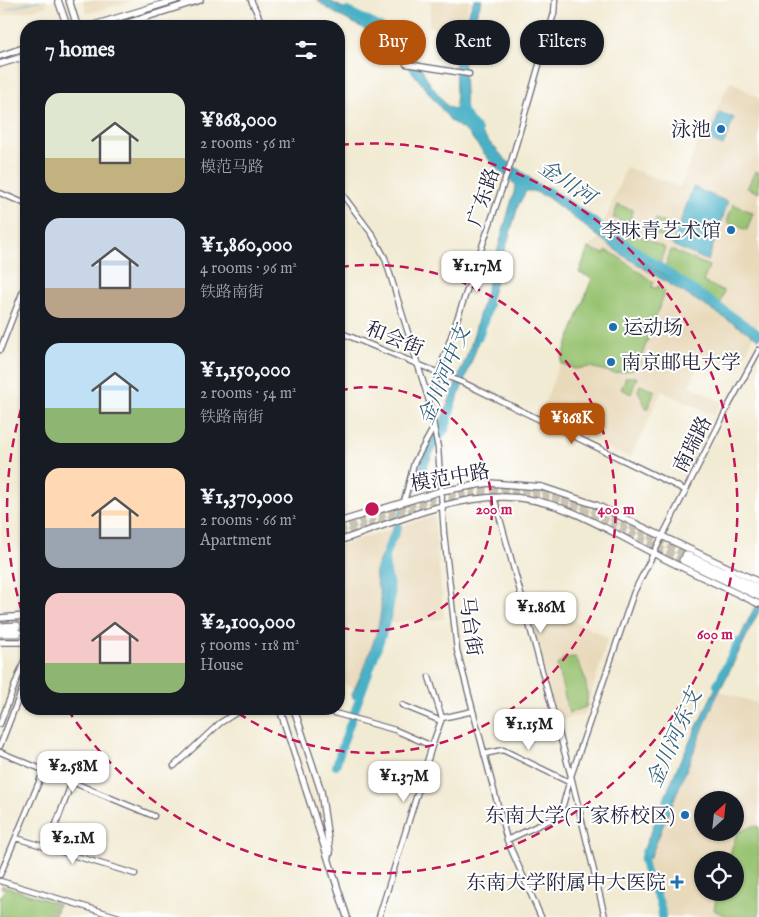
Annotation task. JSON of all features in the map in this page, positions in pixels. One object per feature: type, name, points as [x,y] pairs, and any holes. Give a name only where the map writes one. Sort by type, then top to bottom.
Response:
[{"type":"highway","points":[[684,557],[758,587],[748,594],[684,557]]},
{"type":"highway","points":[[0,626],[17,629],[0,633]]},
{"type":"main road","points":[[58,0],[65,20]]},
{"type":"main road","points":[[69,0],[75,20]]},
{"type":"main road","points":[[111,20],[176,0]]},
{"type":"main road","points":[[137,20],[200,0]]},
{"type":"main road","points":[[0,56],[20,49]]},
{"type":"main road","points":[[0,64],[20,58]]},
{"type":"main road","name":"模范中路","points":[[345,520],[441,491],[490,483],[542,487],[596,505],[707,557],[758,587]]},
{"type":"main road","points":[[345,539],[442,506],[494,498],[541,502],[591,519],[652,553],[748,594],[759,604]]},
{"type":"main road","points":[[0,618],[20,616]]},
{"type":"main road","points":[[0,642],[20,642]]},
{"type":"main road","points":[[282,715],[348,917]]},
{"type":"main road","points":[[296,715],[321,791],[329,851],[348,917]]},
{"type":"street","points":[[251,0],[260,20]]},
{"type":"street","name":"广东路","points":[[429,401],[511,162],[554,13],[555,0]]},
{"type":"street","points":[[424,65],[469,74]]},
{"type":"street","points":[[0,193],[20,201]]},
{"type":"street","name":"马台街","points":[[345,198],[372,234],[385,258],[429,401],[438,448],[442,506],[458,650],[507,840],[541,917]]},
{"type":"street","points":[[0,350],[20,298]]},
{"type":"street","name":"和会街","points":[[345,334],[453,378],[685,490]]},
{"type":"street","name":"南瑞路","points":[[507,840],[552,818],[563,805],[570,779],[634,592],[652,553],[758,351]]},
{"type":"street","points":[[404,502],[414,463],[434,427]]},
{"type":"street","points":[[494,498],[570,779],[605,917]]},
{"type":"street","points":[[0,724],[20,672]]},
{"type":"street","points":[[379,917],[441,720],[429,677]]},
{"type":"street","points":[[0,746],[20,694]]},
{"type":"street","points":[[402,705],[441,720],[473,711]]},
{"type":"street","points":[[174,766],[220,723],[233,715]]},
{"type":"street","points":[[341,715],[396,730],[432,746]]},
{"type":"street","points":[[484,754],[503,750],[570,779]]},
{"type":"street","points":[[0,752],[154,816]]},
{"type":"street","points":[[0,875],[44,770]]},
{"type":"street","points":[[48,848],[72,782]]},
{"type":"street","points":[[16,838],[135,874]]},
{"type":"street","points":[[0,881],[119,917]]},
{"type":"shaded area","points":[[0,0],[45,0],[47,6],[0,17]]},
{"type":"shaded area","points":[[83,0],[135,0],[87,14]]},
{"type":"shaded area","points":[[428,0],[471,0],[462,20],[436,20],[436,29],[429,26],[431,2]]},
{"type":"shaded area","points":[[436,29],[436,61],[431,60]]},
{"type":"shaded area","points":[[730,81],[759,98],[759,325],[738,369],[702,355],[689,385],[721,402],[714,415],[662,391],[630,458],[546,419],[548,415],[541,412],[592,278],[579,273],[588,248],[598,240],[626,167],[680,187],[703,130],[707,130]]},
{"type":"shaded area","points":[[434,516],[444,619],[394,622],[378,629],[355,689],[345,685],[345,543]]},
{"type":"shaded area","points":[[544,606],[608,638],[585,715],[555,721],[528,608]]},
{"type":"shaded area","name":"东南大学(丁家桥校区)","points":[[720,691],[759,704],[759,917],[662,917],[663,906],[643,863],[644,854],[655,828],[663,830],[692,753]]},
{"type":"green space","points":[[755,171],[759,172],[759,193],[747,188]]},
{"type":"green space","points":[[733,204],[753,213],[747,230],[727,222]]},
{"type":"green space","points":[[618,205],[633,210],[629,223],[613,218]]},
{"type":"green space","points":[[656,219],[670,225],[665,238],[652,232]]},
{"type":"green space","points":[[613,223],[665,248],[658,268],[610,232]]},
{"type":"green space","name":"运动场","points":[[588,248],[605,254],[606,251],[614,254],[653,282],[652,288],[657,288],[659,285],[665,292],[637,369],[614,373],[590,367],[575,369],[560,363],[592,278],[579,273]]},
{"type":"green space","points":[[671,250],[709,266],[703,282],[724,291],[720,306],[664,271]]},
{"type":"green space","points":[[626,377],[637,377],[631,394],[621,389]]},
{"type":"green space","points":[[640,385],[655,391],[647,410],[638,390]]},
{"type":"green space","points":[[575,657],[585,681],[587,701],[586,707],[569,713],[557,665],[564,658]]},
{"type":"green space","points":[[753,826],[759,827],[759,916],[727,917],[714,910],[716,901],[744,901],[744,851],[731,851],[734,841],[744,841],[744,830]]},
{"type":"green space","points":[[2,885],[58,904],[54,917],[0,917],[0,896],[2,896],[5,889],[1,888]]},
{"type":"water","points":[[317,0],[328,0],[366,20],[360,20],[360,26]]},
{"type":"water","points":[[474,0],[482,0],[474,20],[466,20]]},
{"type":"water","points":[[407,65],[420,65],[428,81],[447,106],[453,109],[456,106],[455,65],[464,65],[466,117],[506,160],[650,266],[759,333],[759,339],[621,254],[547,197],[533,191],[526,191],[518,206],[475,352],[457,400],[387,553],[387,602],[376,647],[356,698],[353,698],[352,694],[379,623],[381,601],[377,584],[377,566],[412,482],[444,414],[470,348],[516,185],[495,167],[468,133],[451,121]]},
{"type":"water","name":"泳池","points":[[720,112],[734,118],[723,146],[709,140]]},
{"type":"water","points":[[693,187],[728,202],[708,261],[672,245]]},
{"type":"water","points":[[759,598],[759,611],[714,702],[650,858],[639,861],[677,768]]},
{"type":"waterway","points":[[7,9],[40,0]]},
{"type":"waterway","points":[[348,11],[367,20]]},
{"type":"waterway","name":"金川河","points":[[462,106],[463,112],[478,131]]},
{"type":"waterway","name":"金川河","points":[[547,190],[759,334]]},
{"type":"waterway","name":"金川河中支","points":[[479,337],[489,305]]},
{"type":"waterway","name":"金川河中支","points":[[434,445],[446,428],[452,406]]},
{"type":"waterway","name":"金川河中支","points":[[336,766],[386,622],[391,596],[385,554],[398,527]]},
{"type":"waterway","name":"金川河东支","points":[[717,685],[738,642]]},
{"type":"waterway","name":"金川河东支","points":[[645,852],[645,869],[659,900],[662,917]]},
{"type":"tunnel","points":[[345,528],[440,496],[487,487],[519,489],[569,501],[593,510],[686,555]]},
{"type":"tunnel","points":[[345,534],[414,510],[453,499],[492,493],[517,493],[541,497],[591,513],[683,560]]},
{"type":"tunnel","points":[[56,917],[61,900]]},
{"type":"place","name":"泳池","points":[[721,129]]},
{"type":"place","name":"李味青艺术馆","points":[[731,230]]},
{"type":"place","name":"运动场","points":[[613,327]]},
{"type":"place","name":"南京邮电大学","points":[[611,362]]},
{"type":"place","name":"东南大学(丁家桥校区)","points":[[685,815]]},
{"type":"place","name":"东南大学附属中大医院","points":[[677,882]]}]
